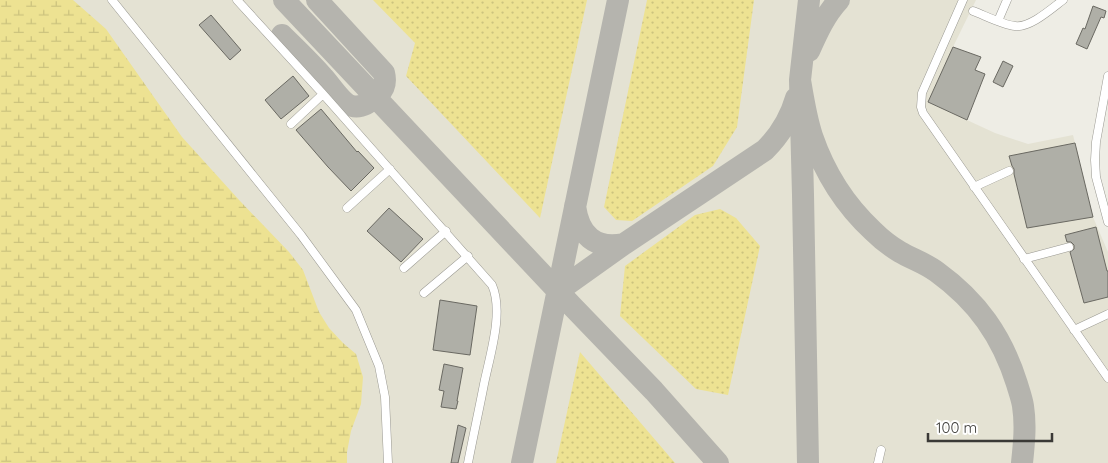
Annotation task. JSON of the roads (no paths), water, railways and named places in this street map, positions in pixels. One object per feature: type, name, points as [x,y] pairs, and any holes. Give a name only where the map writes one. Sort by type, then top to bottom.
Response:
[{"type":"lane","points":[[112,0],[301,234],[356,310],[379,366],[385,397],[388,463]]},
{"type":"lane","points":[[236,0],[323,94],[492,285],[497,304],[496,327],[468,463]]},
{"type":"lane","points":[[963,0],[924,86],[921,106],[926,119],[1108,378]]},
{"type":"lane","points":[[998,21],[1008,0]]},
{"type":"lane","points":[[973,11],[1015,26],[1025,26],[1063,0]]},
{"type":"lane","points":[[1108,76],[1105,108],[1096,142],[1095,160],[1096,177],[1108,222]]},
{"type":"lane","points":[[291,124],[323,94]]},
{"type":"lane","points":[[347,208],[390,169]]},
{"type":"lane","points":[[974,186],[1009,171]]},
{"type":"lane","points":[[404,268],[446,231]]},
{"type":"lane","points":[[1024,259],[1069,246]]},
{"type":"lane","points":[[424,293],[468,256]]},
{"type":"lane","points":[[1074,330],[1108,314]]},
{"type":"lane","points":[[878,463],[881,450]]}]
